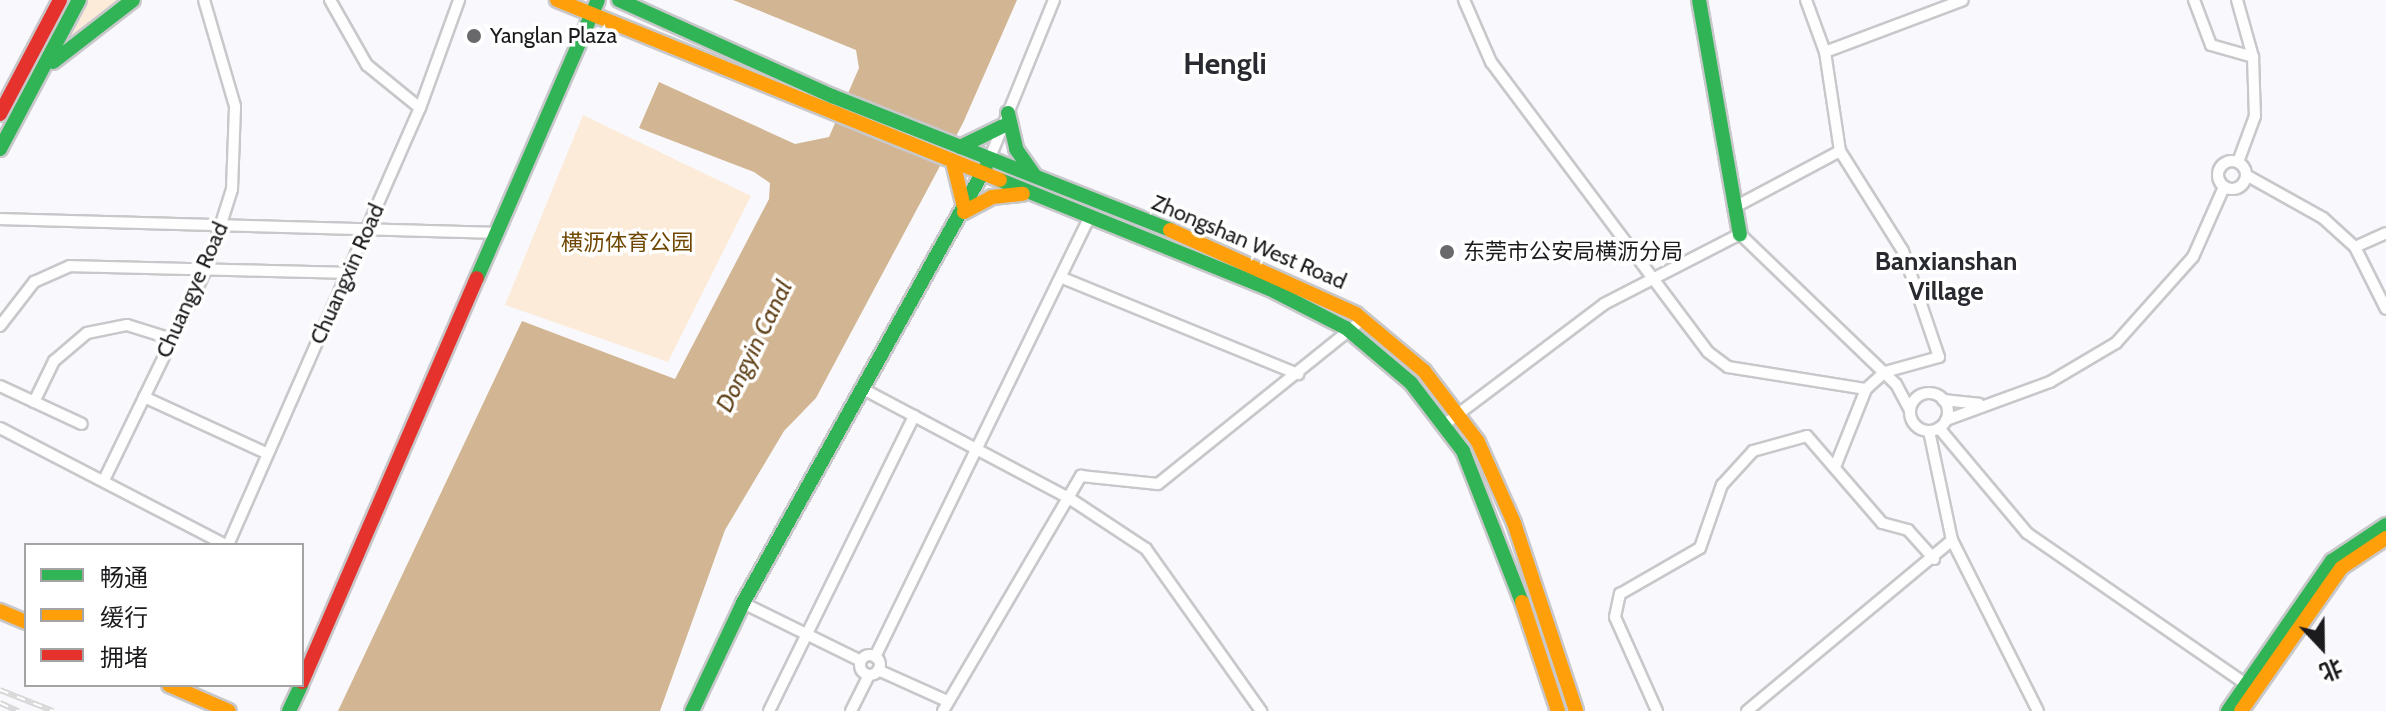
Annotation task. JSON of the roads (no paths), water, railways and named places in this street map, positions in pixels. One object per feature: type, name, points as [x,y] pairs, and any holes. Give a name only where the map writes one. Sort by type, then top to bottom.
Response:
[{"type":"main road","points":[[0,114],[60,0]]},
{"type":"main road","points":[[0,149],[49,65],[79,0]]},
{"type":"main road","points":[[49,65],[133,0]]},
{"type":"main road","name":"Zhongshan West Road","points":[[557,0],[827,113],[1270,289],[1349,330],[1411,383],[1445,424],[1482,489],[1558,711]]},
{"type":"main road","points":[[304,677],[598,0]]},
{"type":"main road","name":"Zhongshan West Road","points":[[619,0],[832,96],[1277,273],[1363,319],[1424,371],[1459,414],[1498,482],[1576,711]]},
{"type":"main road","points":[[1699,0],[1733,208],[1740,234]]},
{"type":"main road","points":[[960,147],[1005,119],[1016,149],[1039,179]]},
{"type":"main road","points":[[692,711],[743,603],[989,160]]},
{"type":"main road","points":[[953,162],[961,212]]},
{"type":"main road","points":[[961,212],[992,197],[1032,195]]},
{"type":"main road","points":[[2241,711],[2250,687],[2332,561],[2386,525]]},
{"type":"main road","points":[[2228,711],[2341,568],[2386,538]]},
{"type":"main road","points":[[0,611],[24,621]]},
{"type":"main road","points":[[174,687],[229,711]]},
{"type":"main road","points":[[289,711],[300,687]]},
{"type":"street","name":"Chuangye Road","points":[[105,478],[207,268],[223,225],[237,125],[204,0]]},
{"type":"street","points":[[330,0],[367,65],[420,108]]},
{"type":"street","name":"Chuangxin Road","points":[[228,543],[420,108],[459,0]]},
{"type":"street","points":[[989,160],[1054,0]]},
{"type":"street","points":[[1464,0],[1491,62],[1723,364],[1866,389]]},
{"type":"street","points":[[1806,0],[1825,52],[1840,151],[1903,251],[1939,357],[1885,372],[1866,389],[1835,467]]},
{"type":"street","points":[[1825,52],[1963,0]]},
{"type":"street","points":[[2194,0],[2211,45],[2253,57]]},
{"type":"street","points":[[2237,0],[2253,57],[2255,116],[2238,162]]},
{"type":"street","points":[[1733,208],[1840,151]]},
{"type":"street","points":[[2238,162],[2246,175],[2323,218],[2355,247],[2386,309]]},
{"type":"street","points":[[1445,424],[1604,304],[1655,275],[1740,234],[1896,384],[1915,425],[1938,427],[1981,404],[2084,364],[2145,317],[2193,257],[2224,187],[2220,166],[2238,162]]},
{"type":"street","points":[[2224,187],[2238,187],[2246,175]]},
{"type":"street","points":[[851,711],[874,673],[875,657],[1065,279],[1089,218]]},
{"type":"street","points":[[0,219],[495,233]]},
{"type":"street","points":[[2355,247],[2386,233]]},
{"type":"street","points":[[0,326],[26,289],[70,266],[348,273]]},
{"type":"street","points":[[1065,279],[1298,374]]},
{"type":"street","points":[[743,603],[861,661],[874,673],[945,706],[1081,476],[1158,484],[1363,319]]},
{"type":"street","points":[[34,402],[54,361],[87,333],[127,325],[172,339]]},
{"type":"street","points":[[1896,384],[1943,400],[1981,404]]},
{"type":"street","points":[[0,386],[82,424]]},
{"type":"street","points":[[861,388],[1069,498],[1162,565],[1261,711]]},
{"type":"street","points":[[1910,410],[1923,395]]},
{"type":"street","points":[[144,397],[268,454]]},
{"type":"street","points":[[1943,400],[1938,427],[1952,540],[2038,711]]},
{"type":"street","points":[[769,711],[803,634],[914,416]]},
{"type":"street","points":[[1938,427],[2027,533],[2250,687]]},
{"type":"street","points":[[0,428],[105,478],[114,491],[223,543]]},
{"type":"street","points":[[1657,711],[1615,617],[1620,594],[1700,548],[1722,485],[1753,451],[1807,436],[1882,523],[1908,530],[1934,559]]},
{"type":"street","points":[[1747,711],[1934,559],[1952,540]]},
{"type":"street","points":[[861,661],[875,657]]},
{"type":"water","name":"Dongyin Canal","points":[[733,0],[1017,0],[963,123],[816,398],[784,431],[725,530],[660,711],[338,711],[522,321],[675,379],[769,199],[770,183],[754,172],[639,128],[659,82],[795,144],[829,137],[859,68],[856,50]]},
{"type":"railway","points":[[0,690],[53,711]]},
{"type":"railway","points":[[0,703],[18,711]]},
{"type":"place","name":"Yanglan Plaza","points":[[474,36]]},
{"type":"place","name":"东莞市公安局横沥分局","points":[[1447,252]]},
{"type":"district","name":"Hengli","points":[[1225,64]]},
{"type":"district","name":"Banxianshan Village","points":[[1946,277]]},
{"type":"park label","name":"横沥体育公园","points":[[627,243]]}]
